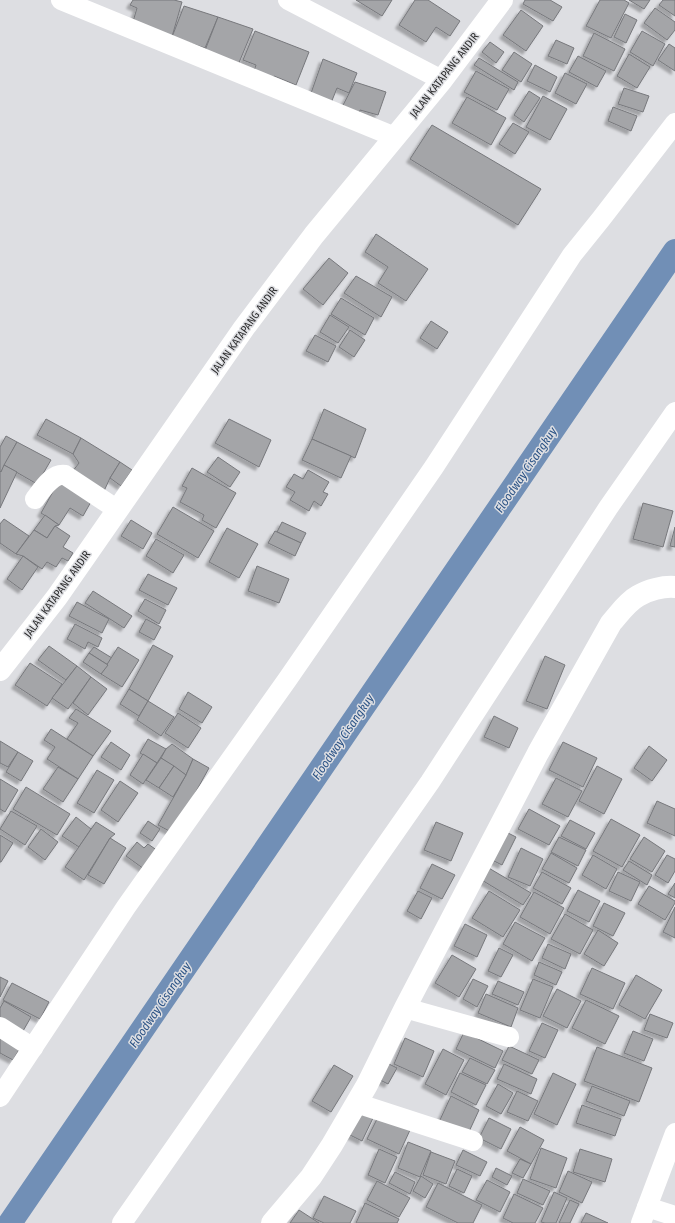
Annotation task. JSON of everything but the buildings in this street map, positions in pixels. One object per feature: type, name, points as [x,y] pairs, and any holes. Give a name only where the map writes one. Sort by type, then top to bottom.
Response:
[{"type":"street","points":[[61,0],[395,137]]},
{"type":"street","points":[[288,0],[442,80]]},
{"type":"street","name":"JALAN KATAPANG ANDIR","points":[[0,670],[57,597],[244,328],[314,235],[442,80],[502,0]]},
{"type":"street","points":[[0,1097],[126,907],[287,680],[434,467],[572,255],[675,123]]},
{"type":"street","points":[[122,1223],[430,782],[608,508],[675,412]]},
{"type":"street","points":[[35,499],[45,486],[60,474],[65,475],[118,510]]},
{"type":"street","points":[[272,1223],[311,1177],[332,1145],[367,1085],[405,1008],[538,753],[611,623],[623,608],[637,596],[653,590],[675,587]]},
{"type":"street","points":[[405,1008],[509,1037]]},
{"type":"street","points":[[0,1027],[33,1048]]},
{"type":"street","points":[[356,1103],[473,1141]]},
{"type":"street","points":[[675,1132],[644,1215],[675,1216]]},
{"type":"waterway","name":"Floodway Cisangkuy","points":[[10,1223],[675,251]]}]
